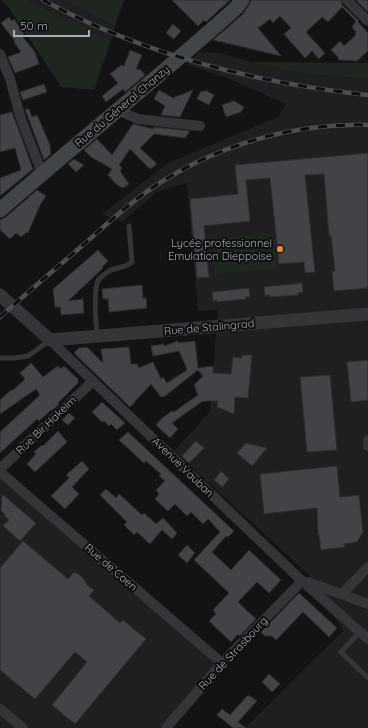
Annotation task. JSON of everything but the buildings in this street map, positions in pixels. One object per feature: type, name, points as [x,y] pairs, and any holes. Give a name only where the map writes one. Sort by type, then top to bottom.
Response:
[{"type":"main road","name":"Rue du Géneral Chanzy","points":[[0,210],[181,57],[236,2]]},
{"type":"street","points":[[347,0],[368,21]]},
{"type":"street","points":[[0,54],[10,79],[21,119],[42,173]]},
{"type":"street","points":[[118,110],[138,120],[200,126]]},
{"type":"street","name":"Avenue Vauban","points":[[0,295],[50,340],[302,580],[368,639]]},
{"type":"street","name":"Rue de Stalingrad","points":[[50,340],[368,314]]},
{"type":"street","name":"Rue Bir Hakeim","points":[[0,469],[92,381]]},
{"type":"street","points":[[368,440],[368,446]]},
{"type":"street","name":"Rue de Caen","points":[[0,472],[222,662]]},
{"type":"street","points":[[342,594],[368,567]]},
{"type":"street","points":[[302,580],[368,604]]},
{"type":"street","name":"Rue de Strasbourg","points":[[166,728],[222,662],[302,580]]},
{"type":"street","points":[[0,709],[23,728]]},
{"type":"lane","points":[[97,336],[96,288],[99,279],[108,272],[124,267],[132,262],[129,226]]},
{"type":"lane","points":[[0,358],[28,356],[50,340]]},
{"type":"lane","points":[[360,632],[340,652],[368,678]]},
{"type":"shaded area","points":[[1,0],[28,0],[111,40],[94,90],[61,87],[9,8]]},
{"type":"shaded area","points":[[28,0],[64,0],[115,26],[111,40]]},
{"type":"shaded area","points":[[64,0],[124,0],[115,26]]},
{"type":"shaded area","points":[[199,52],[221,53],[250,62],[305,74],[368,79],[368,728],[245,728],[343,631],[309,575],[174,451],[210,412],[218,310],[198,311],[187,183],[157,192],[122,222],[102,214],[168,163],[278,117],[286,104],[225,77],[187,65]]},
{"type":"shaded area","points":[[250,62],[368,63],[368,79],[305,74]]},
{"type":"shaded area","points":[[275,233],[278,268],[215,274],[212,239]]},
{"type":"shaded area","points":[[0,467],[215,663],[163,728],[0,728]]},
{"type":"railway","points":[[43,0],[120,36],[160,51],[201,63],[284,83],[368,95]]},
{"type":"railway","points":[[0,317],[127,207],[155,186],[179,172],[204,159],[257,139],[312,128],[340,125],[368,125]]},
{"type":"place","name":"Lycée professionnel Emulation Dieppoise","points":[[280,249]]}]
